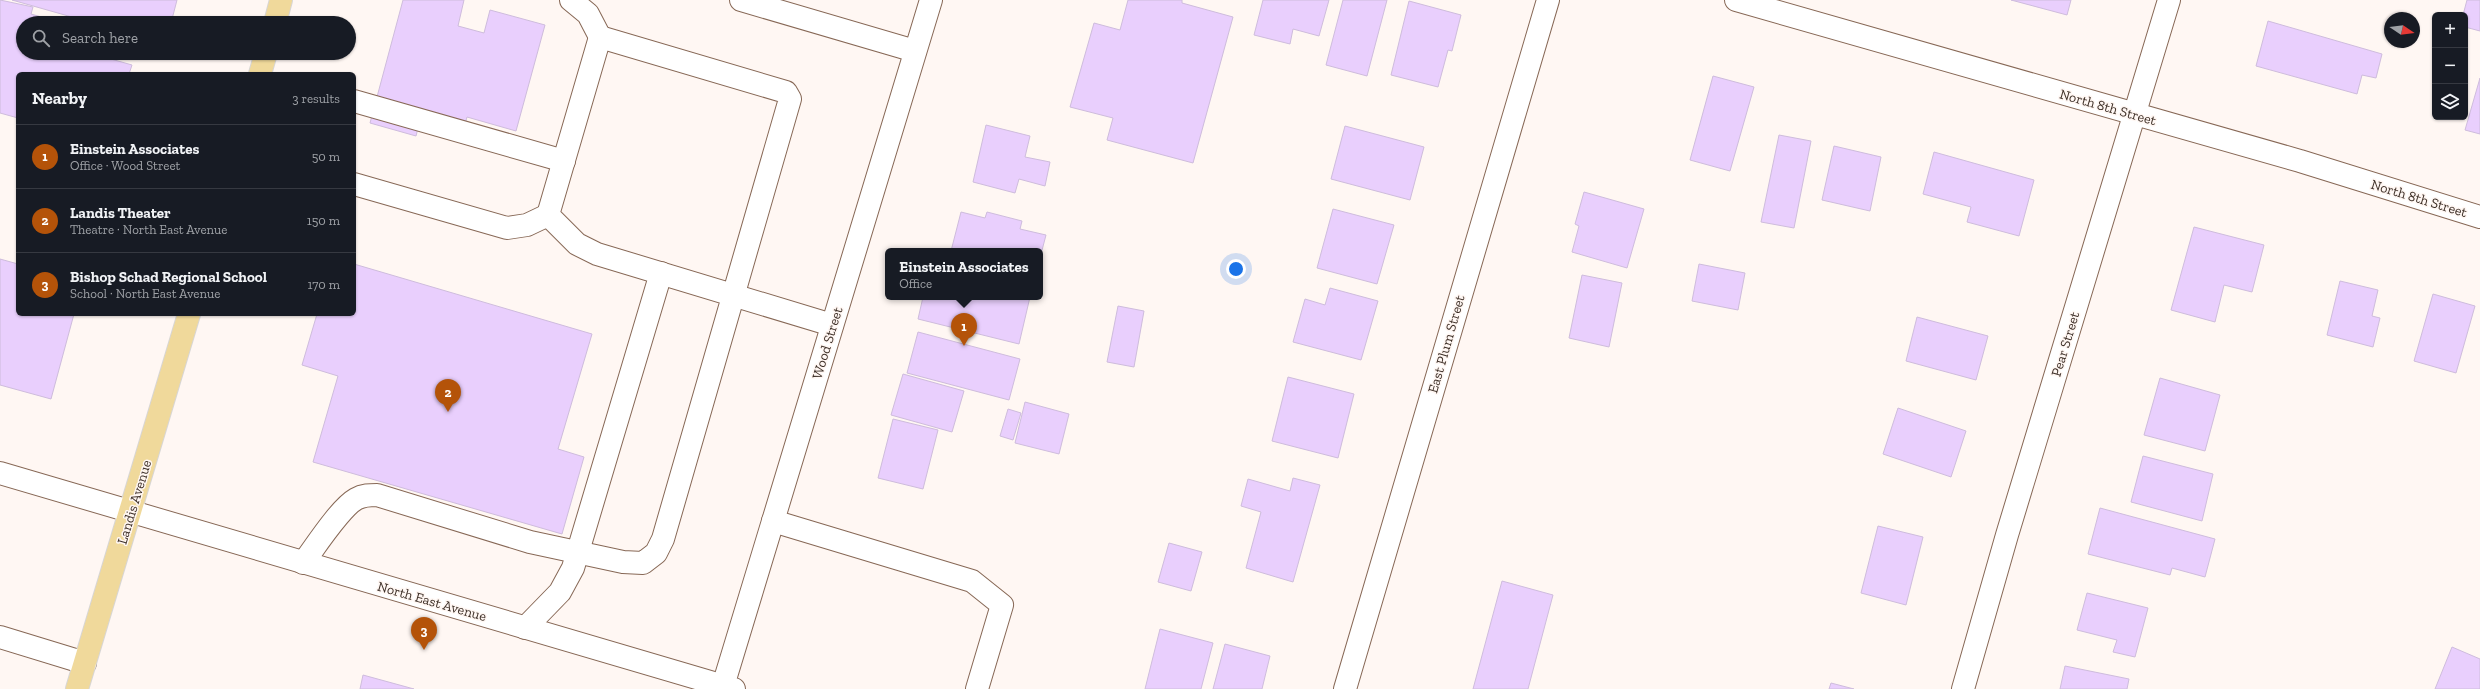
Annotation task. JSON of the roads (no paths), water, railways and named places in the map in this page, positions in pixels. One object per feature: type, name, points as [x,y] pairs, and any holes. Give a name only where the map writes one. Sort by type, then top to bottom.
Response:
[{"type":"main road","points":[[277,16],[281,0]]},
{"type":"main road","name":"Landis Avenue","points":[[77,689],[188,316]]},
{"type":"street","points":[[356,185],[507,228],[527,225],[548,215],[600,37],[588,14],[571,0]]},
{"type":"street","points":[[741,0],[915,51]]},
{"type":"street","name":"Wood Street","points":[[728,687],[773,521],[931,0]]},
{"type":"street","name":"East Plum Street","points":[[1345,689],[1548,0]]},
{"type":"street","name":"North 8th Street","points":[[1736,0],[2134,115],[2300,161],[2480,217]]},
{"type":"street","name":"Pear Street","points":[[1964,689],[2007,535],[2169,0]]},
{"type":"street","points":[[303,563],[345,510],[356,499],[366,495],[377,495],[530,542],[577,550],[623,562],[643,563],[656,553],[663,539],[732,294],[790,99],[786,92],[600,37]]},
{"type":"street","points":[[356,102],[564,161]]},
{"type":"street","points":[[548,215],[577,244],[597,254],[832,325]]},
{"type":"street","points":[[526,628],[568,581],[661,273]]},
{"type":"street","name":"North East Avenue","points":[[0,473],[728,687]]},
{"type":"street","points":[[773,521],[972,581],[996,600],[1002,605],[978,689]]},
{"type":"street","points":[[0,637],[85,663]]},
{"type":"place","name":"Einstein Associates","points":[[964,346]]},
{"type":"place","name":"Landis Theater","points":[[448,412]]},
{"type":"place","name":"Bishop Schad Regional School","points":[[424,650]]}]
